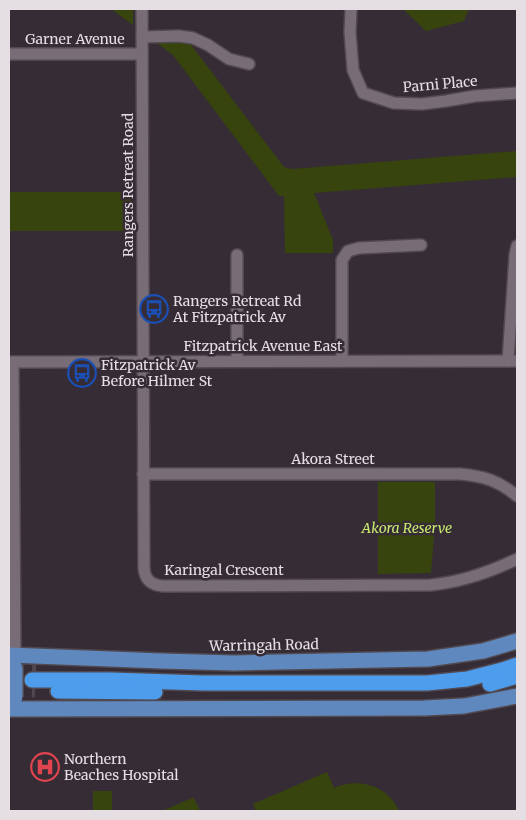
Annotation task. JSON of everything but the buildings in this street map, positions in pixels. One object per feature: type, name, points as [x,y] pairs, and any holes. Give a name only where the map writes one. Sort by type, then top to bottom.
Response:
[{"type":"highway","points":[[517,665],[467,679],[427,683],[203,684],[111,680],[34,681],[278,694],[433,692],[468,689],[517,676]]},
{"type":"main road","name":"Warringah Road","points":[[13,659],[234,663],[428,659],[475,652],[517,641]]},
{"type":"main road","points":[[13,659],[13,705],[424,708],[461,710],[495,708],[517,704]]},
{"type":"main road","points":[[424,708],[464,706],[517,696]]},
{"type":"street","name":"Rangers Retreat Road","points":[[142,9],[143,362]]},
{"type":"street","name":"Parni Place","points":[[351,9],[350,32],[353,70],[363,93],[394,103],[422,104],[475,96],[517,93]]},
{"type":"street","points":[[142,37],[179,36],[193,38],[208,45],[229,59],[249,64]]},
{"type":"street","name":"Garner Avenue","points":[[9,54],[142,54]]},
{"type":"street","points":[[342,361],[342,260],[348,250],[421,245]]},
{"type":"street","points":[[513,361],[517,246]]},
{"type":"street","points":[[237,255],[237,361]]},
{"type":"street","name":"Fitzpatrick Avenue East","points":[[11,362],[513,361]]},
{"type":"street","points":[[11,362],[13,659]]},
{"type":"street","name":"Karingal Crescent","points":[[143,362],[144,574],[149,582],[158,585],[431,585],[468,578],[517,559]]},
{"type":"street","name":"Akora Street","points":[[144,474],[460,474],[487,478],[517,496]]},
{"type":"green space","points":[[111,9],[133,9],[133,25]]},
{"type":"green space","points":[[403,9],[469,9],[464,21],[426,31]]},
{"type":"green space","points":[[150,38],[188,41],[284,167],[292,169],[517,151],[517,177],[314,193],[333,240],[333,253],[285,253],[284,196],[279,196],[173,55]]},
{"type":"green space","points":[[9,192],[133,192],[134,231],[9,231]]},
{"type":"green space","name":"Akora Reserve","points":[[378,482],[435,482],[435,524],[431,573],[378,574]]},
{"type":"green space","points":[[327,772],[334,788],[353,783],[380,789],[388,795],[399,811],[256,811],[253,804]]},
{"type":"green space","points":[[93,791],[112,791],[112,811],[93,811]]},
{"type":"green space","points":[[192,798],[194,798],[200,811],[162,811]]},
{"type":"tunnel","points":[[9,671],[36,672]]},
{"type":"tunnel","points":[[9,689],[35,690]]},
{"type":"place","name":"Rangers Retreat Rd At Fitzpatrick Av","points":[[154,309]]},
{"type":"place","name":"Fitzpatrick Av Before Hilmer St","points":[[82,373]]},
{"type":"place","name":"Northern Beaches Hospital","points":[[45,767]]}]
